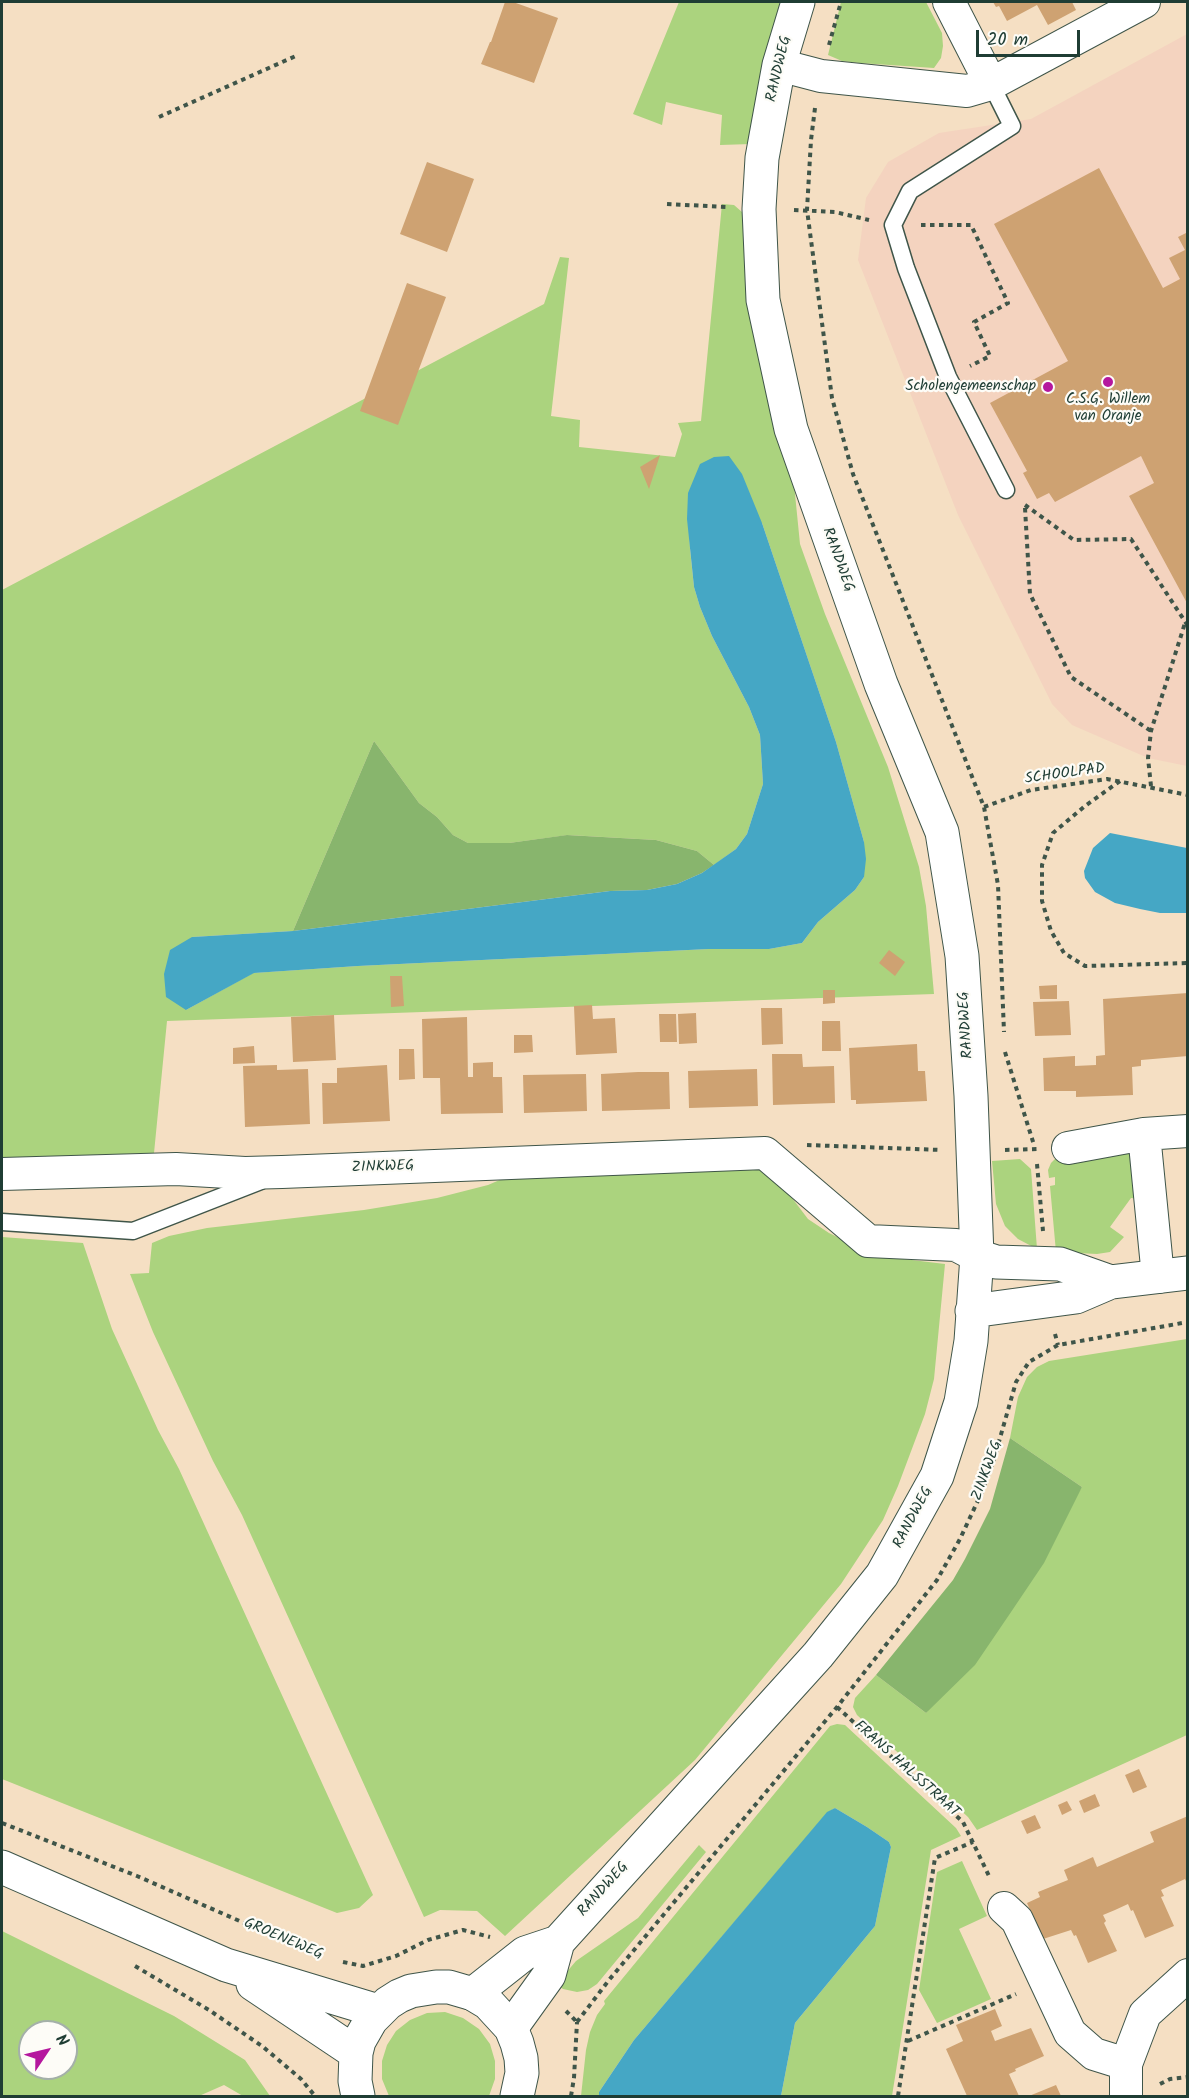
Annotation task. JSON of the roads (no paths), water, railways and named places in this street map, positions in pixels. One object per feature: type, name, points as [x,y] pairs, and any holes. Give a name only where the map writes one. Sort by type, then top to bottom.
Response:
[{"type":"street","name":"RANDWEG","points":[[511,2028],[549,1975],[558,1942],[818,1655],[882,1575],[937,1476],[961,1402],[971,1341],[977,1256],[962,956],[942,832],[881,684],[791,429],[763,300],[759,209],[762,158],[779,65],[798,2]]},
{"type":"street","points":[[949,2],[991,84]]},
{"type":"street","points":[[779,65],[821,76],[967,91],[991,84],[1144,2]]},
{"type":"street","points":[[1068,1148],[1144,1134],[1188,1131]]},
{"type":"street","points":[[972,1311],[1076,1297],[1111,1282],[1173,1275],[1144,1134]]},
{"type":"street","name":"ZINKWEG","points":[[2,1174],[176,1169],[245,1173],[282,1172],[765,1153],[868,1241],[956,1245],[977,1256]]},
{"type":"street","points":[[977,1256],[996,1262],[1060,1264],[1111,1282]]},
{"type":"street","points":[[2,1867],[226,1965],[378,2011]]},
{"type":"street","points":[[1004,1908],[1017,1920],[1070,2033],[1094,2054],[1126,2064]]},
{"type":"street","name":"RANDWEG","points":[[473,1994],[525,1953],[558,1942]]},
{"type":"street","points":[[226,1965],[356,2053]]},
{"type":"street","points":[[1126,2097],[1126,2064],[1145,2014],[1188,1975]]},
{"type":"street","points":[[358,2097],[355,2081],[356,2053],[364,2030],[378,2011],[399,1996],[423,1988],[449,1987],[473,1994],[488,2003],[511,2028],[521,2058],[522,2073],[517,2097]]},
{"type":"lane","points":[[991,84],[1012,126],[910,191],[893,225],[906,268],[948,377],[1006,490]]},
{"type":"lane","points":[[2,1222],[133,1231],[282,1172]]},
{"type":"water","points":[[729,456],[742,474],[762,523],[836,742],[864,842],[866,859],[864,877],[855,890],[818,922],[802,943],[769,949],[709,949],[254,973],[186,1010],[166,997],[164,974],[170,950],[192,937],[293,931],[610,891],[647,890],[677,884],[702,873],[736,849],[747,834],[763,784],[760,735],[749,707],[712,636],[700,607],[694,587],[687,519],[688,493],[700,464],[714,457]]},
{"type":"water","points":[[1110,833],[1187,848],[1187,913],[1160,913],[1140,909],[1115,903],[1095,892],[1085,878],[1084,871],[1093,848]]},
{"type":"water","points":[[835,1808],[889,1842],[891,1847],[875,1926],[795,2023],[781,2096],[599,2096],[599,2092],[634,2040],[827,1812]]},
{"type":"place","name":"C.S.G. Willem van Oranje","points":[[1108,382]]},
{"type":"place","name":"Scholengemeenschap","points":[[1048,387]]}]
